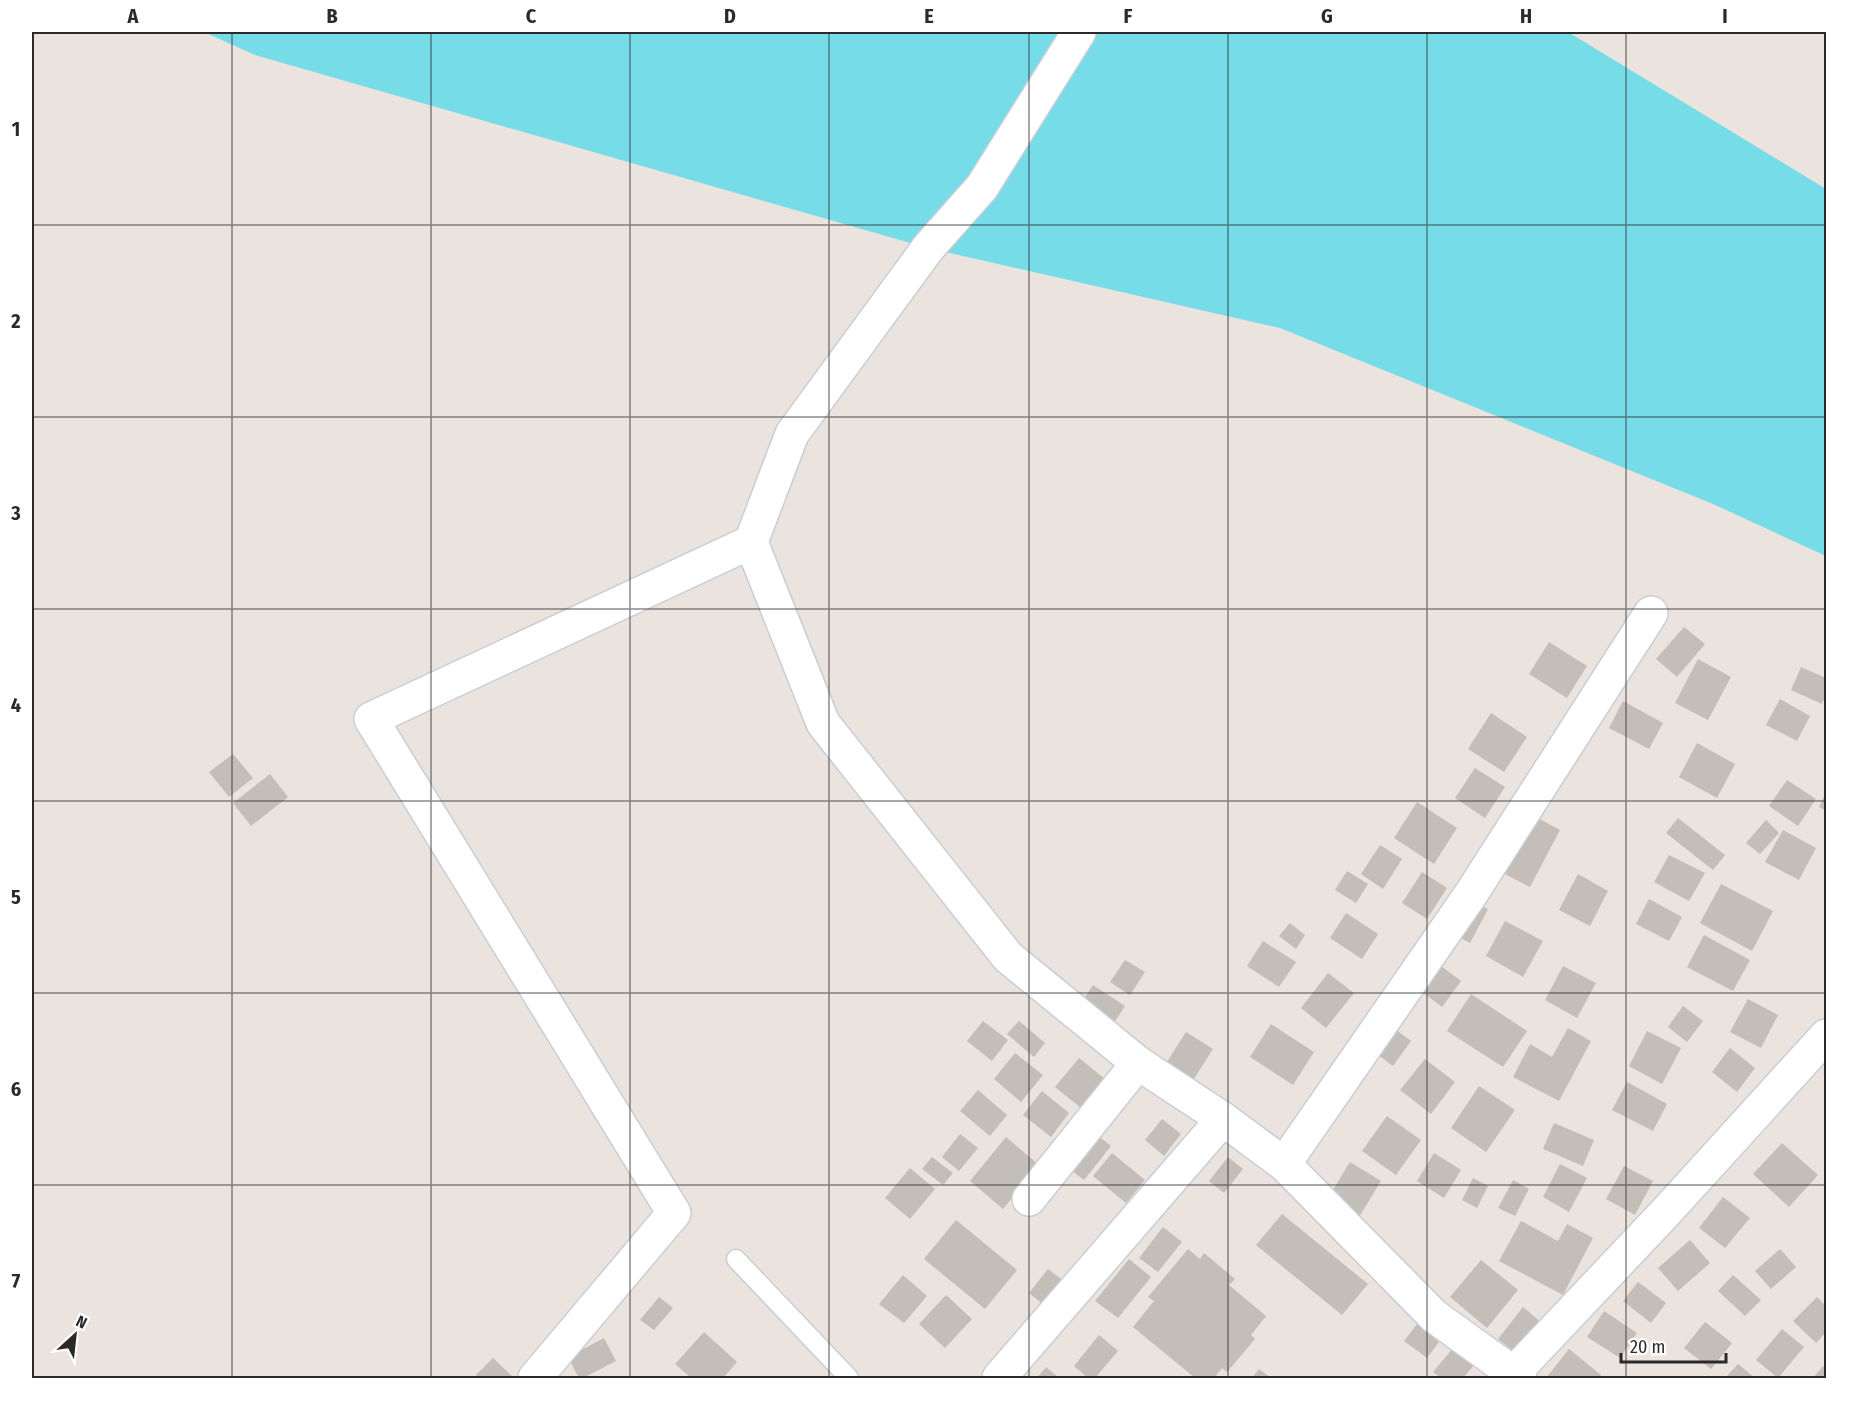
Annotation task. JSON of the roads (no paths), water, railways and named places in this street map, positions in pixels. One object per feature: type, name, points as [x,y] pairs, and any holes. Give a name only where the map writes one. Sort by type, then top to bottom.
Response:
[{"type":"street","points":[[1079,32],[982,186],[928,248],[792,434],[751,542],[823,723],[1008,957],[1138,1063],[1223,1119],[1284,1164],[1434,1316],[1514,1377],[1827,1036]]},
{"type":"street","points":[[535,1378],[674,1213],[371,718],[751,542]]},
{"type":"street","points":[[1284,1164],[1471,894],[1651,613]]},
{"type":"street","points":[[1029,1199],[1138,1063]]},
{"type":"street","points":[[999,1378],[1223,1119]]},
{"type":"lane","points":[[736,1259],[849,1378]]},
{"type":"water","points":[[204,32],[1568,32],[1826,189],[1826,556],[1713,504],[1280,328],[928,248],[255,55]]}]
